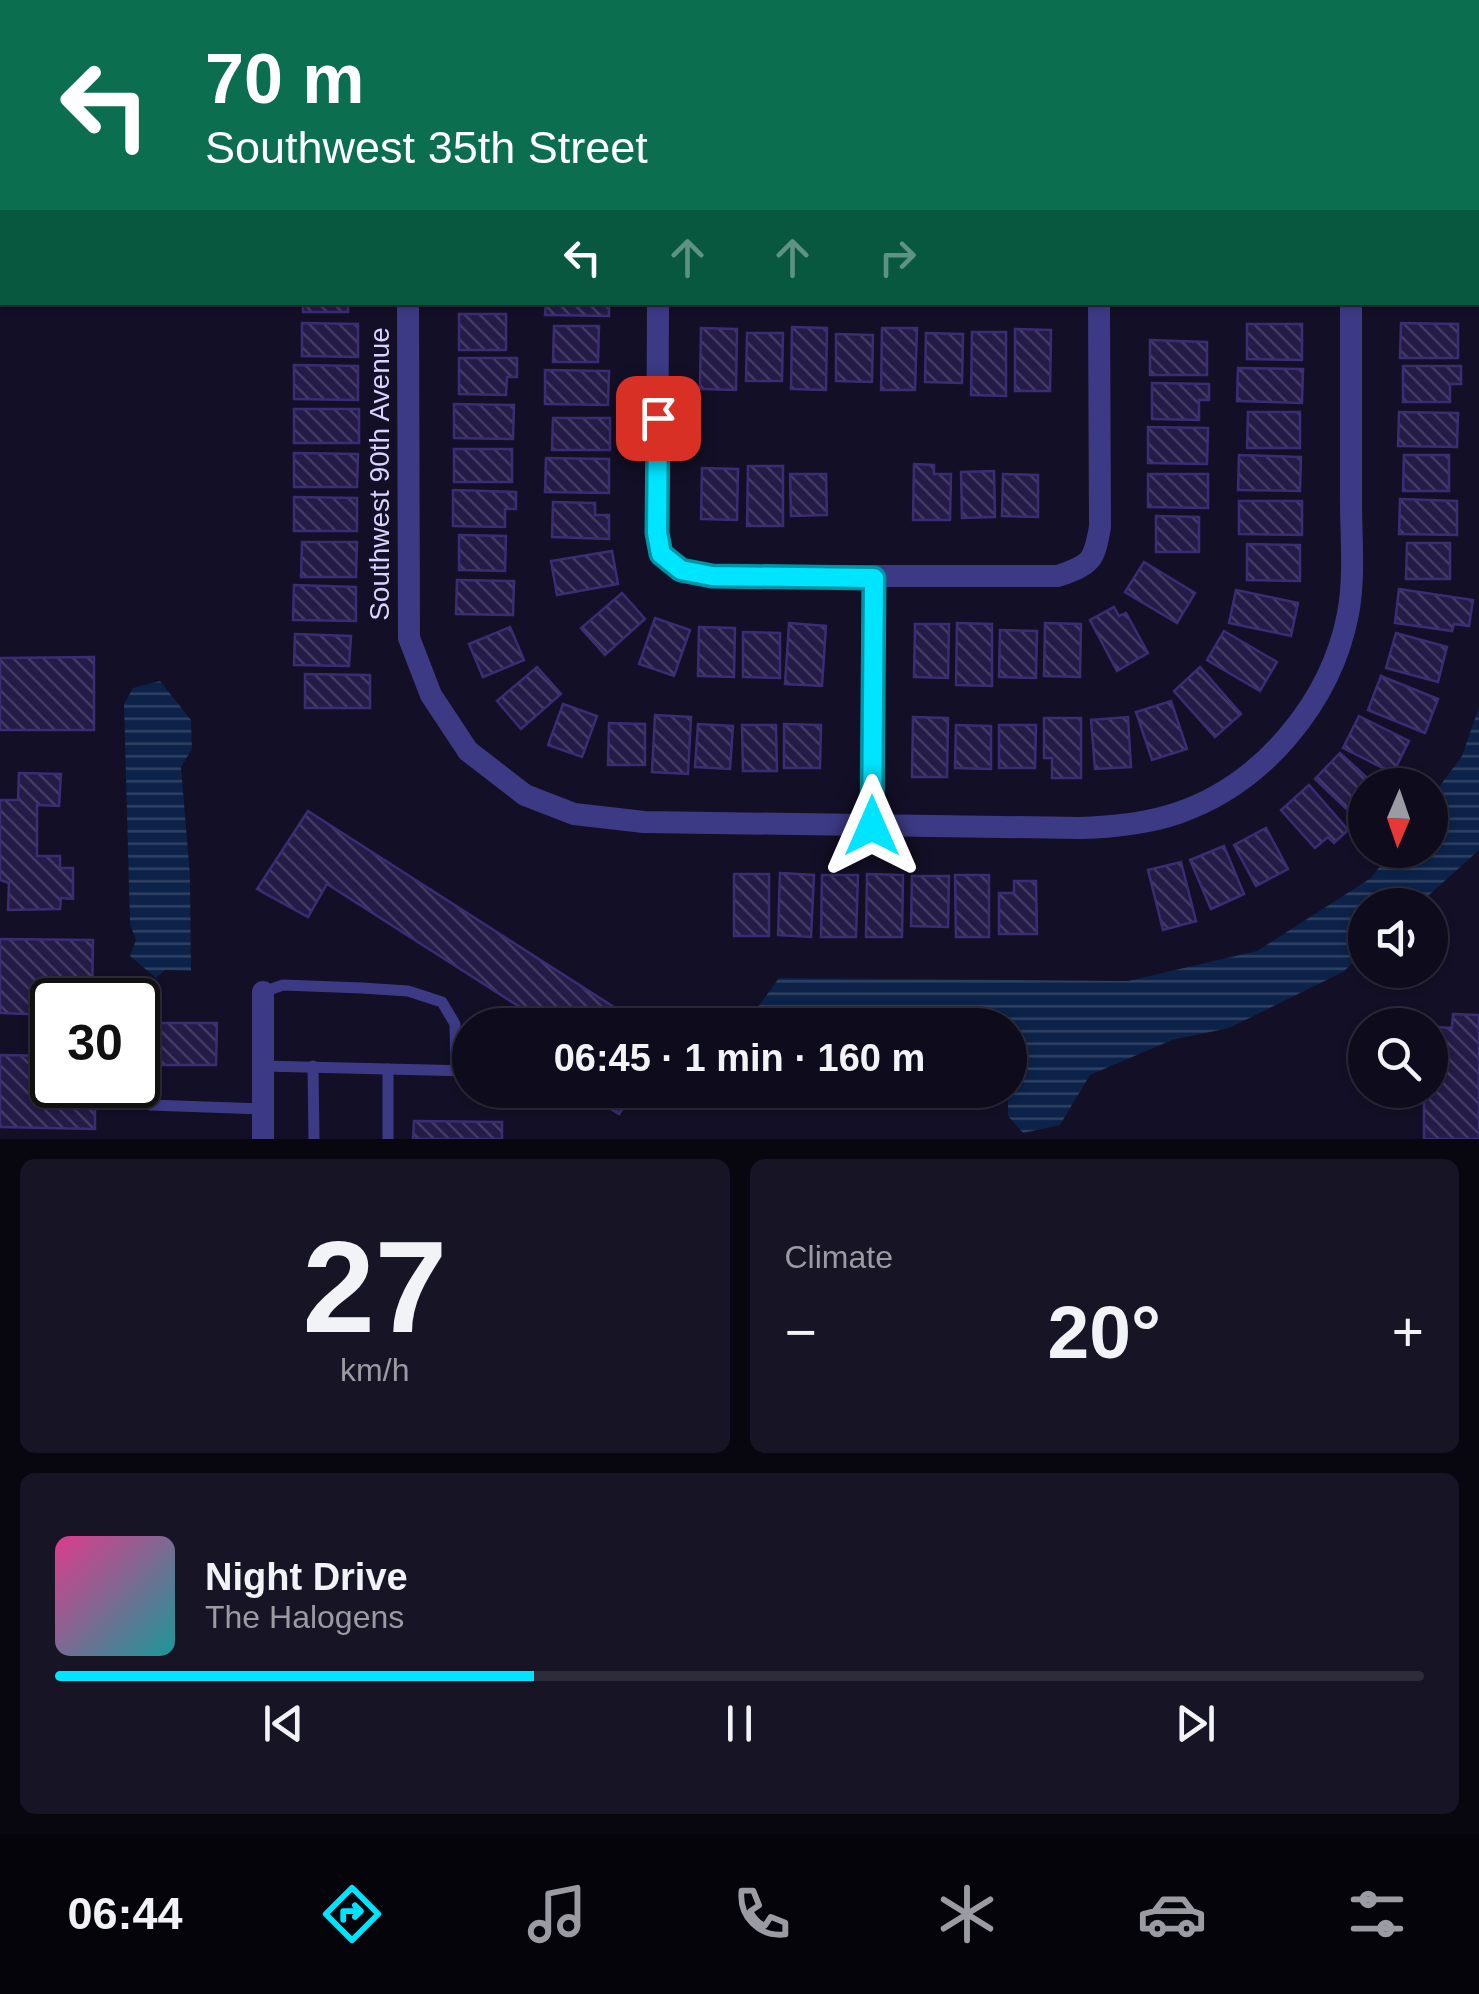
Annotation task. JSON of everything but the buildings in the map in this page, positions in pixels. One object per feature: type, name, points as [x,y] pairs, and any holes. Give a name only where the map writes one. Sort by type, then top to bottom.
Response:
[{"type":"street","name":"Southwest 90th Avenue","points":[[408,305],[409,638],[431,694],[468,751],[525,794],[574,814],[644,822],[1080,828],[1160,818],[1201,803],[1244,776],[1274,750],[1319,694],[1335,660],[1350,597],[1351,305]]},
{"type":"street","points":[[658,305],[657,533],[661,554],[681,570],[712,576],[874,578],[1058,576],[1080,568],[1095,555],[1100,528],[1099,305]]},
{"type":"street","points":[[872,826],[874,578]]},
{"type":"street","points":[[263,992],[263,1139]]},
{"type":"lane","points":[[263,992],[282,986],[408,991],[442,1002],[452,1020]]},
{"type":"lane","points":[[263,1066],[452,1070]]},
{"type":"lane","points":[[313,1066],[314,1139]]},
{"type":"lane","points":[[388,1068],[388,1139]]},
{"type":"lane","points":[[160,1105],[263,1109]]},
{"type":"water","points":[[160,681],[191,720],[192,749],[181,767],[190,876],[191,971],[165,970],[156,978],[130,956],[136,940],[130,924],[124,704],[133,688]]},
{"type":"water","points":[[1479,707],[1479,850],[1437,888],[1355,888],[1378,868],[1448,868],[1448,775],[1462,756]]},
{"type":"water","points":[[1348,893],[1348,967],[1343,972],[1229,1028],[1172,1040],[1090,1075],[1060,1125],[1023,1133],[1008,1116],[1008,1108],[1027,1108],[1027,1008],[757,1008],[779,978],[1128,981],[1257,951]]},
{"type":"route","points":[[658,418],[657,533],[661,554],[681,570],[712,576],[874,578],[872,826]]}]
